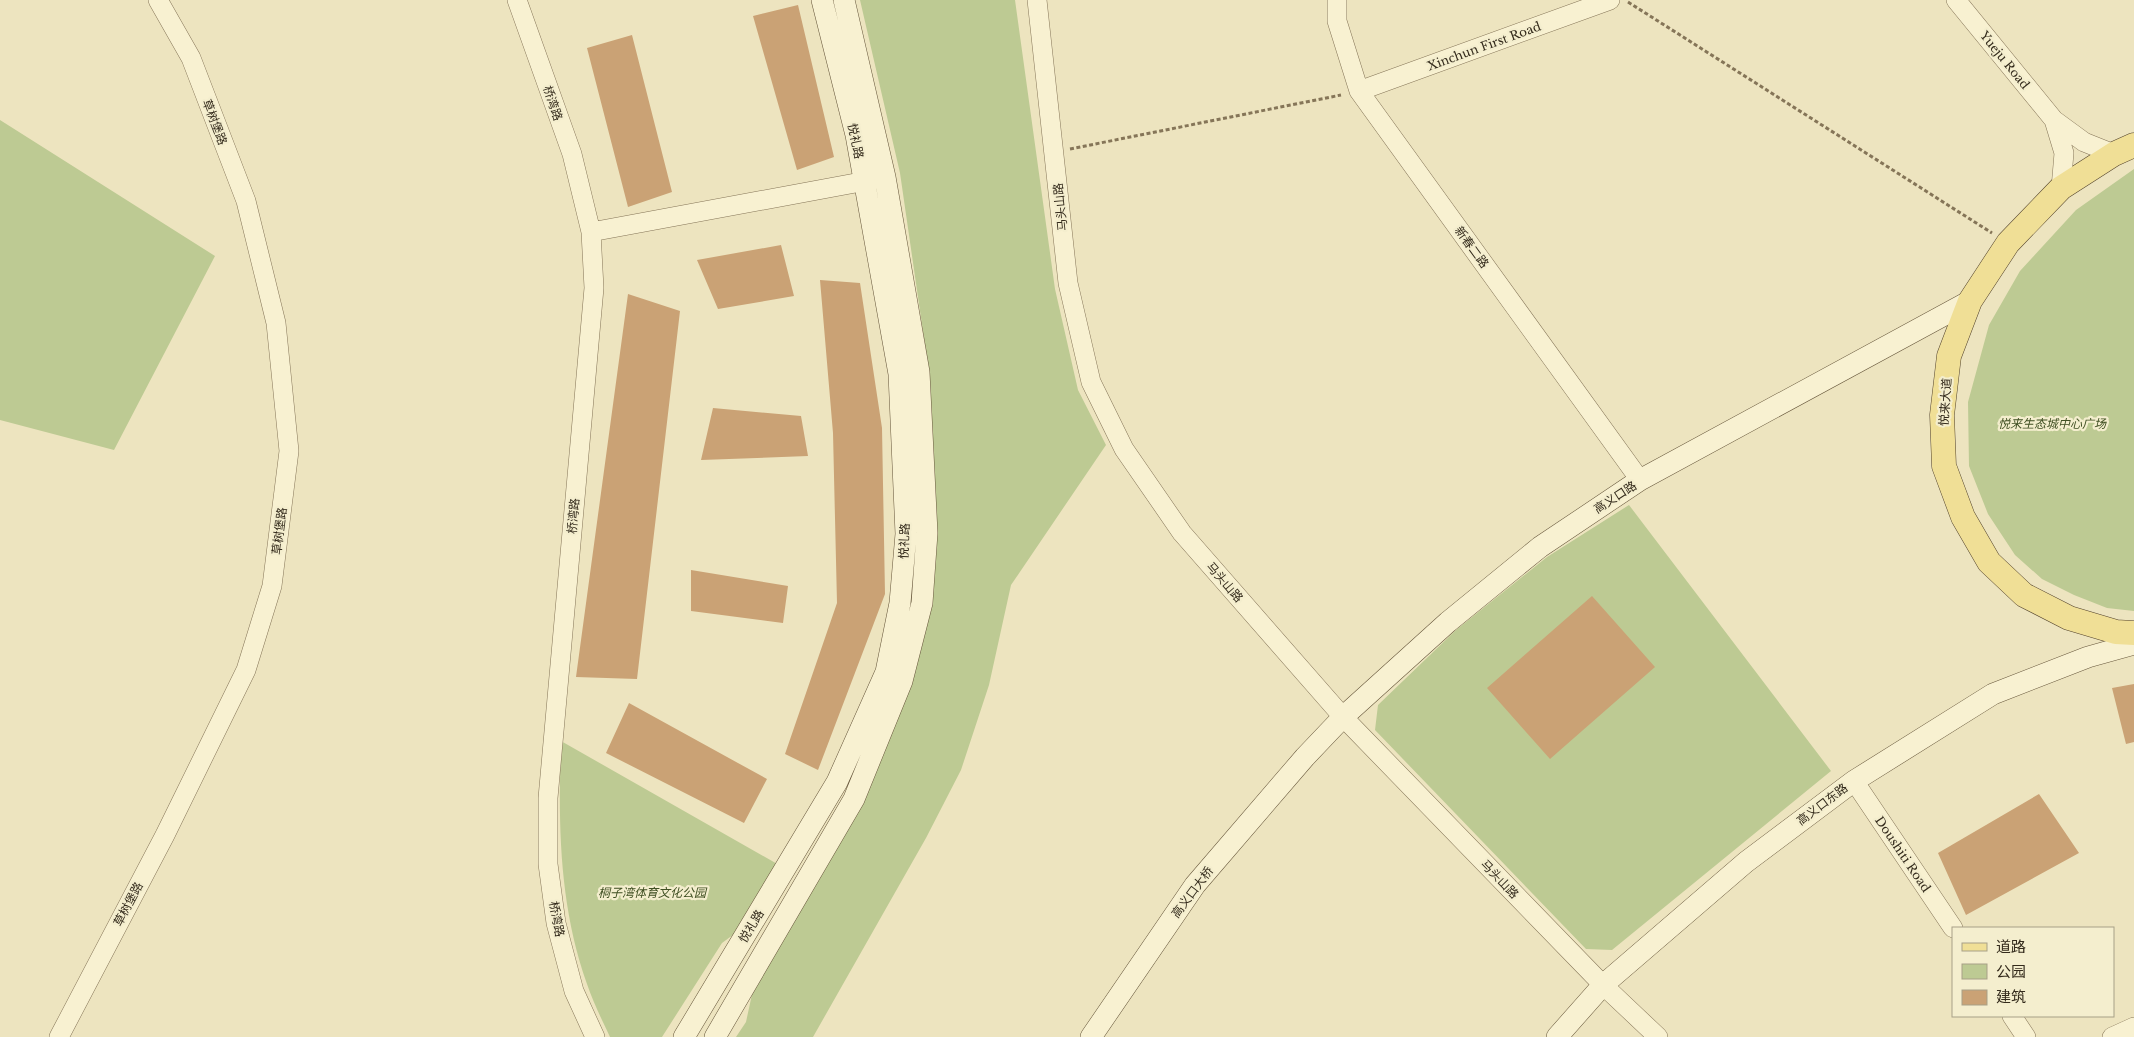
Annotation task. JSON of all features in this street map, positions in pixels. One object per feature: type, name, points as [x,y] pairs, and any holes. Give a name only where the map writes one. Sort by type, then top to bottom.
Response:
[{"type":"main road","name":"悦礼路","points":[[684,1037],[837,782],[886,672],[900,603],[906,534],[899,383],[856,135],[822,0]]},
{"type":"main road","name":"悦礼路","points":[[715,1037],[854,799],[902,681],[922,603],[927,533],[919,372],[885,177],[844,0]]},
{"type":"main road","name":"悦来大道","points":[[2124,150],[2061,188],[2008,243],[1970,301],[1949,356],[1942,415],[1944,466],[1963,517],[1989,562],[2024,595],[2068,618],[2116,632],[2134,632]]},
{"type":"main road","name":"高义口路","points":[[1306,757],[1343,717],[1448,622],[1540,547],[1640,480],[1970,301]]},
{"type":"main road","name":"高义口东路","points":[[1558,1037],[1603,985],[1746,862],[1854,781],[1993,694],[2088,658],[2134,644]]},
{"type":"main road","name":"高义口大桥","points":[[1091,1037],[1195,885],[1306,757]]},
{"type":"street","name":"草树堡路","points":[[59,1037],[165,835],[246,670],[272,586],[289,452],[276,324],[246,200],[190,58],[158,0]]},
{"type":"street","name":"桥湾路","points":[[517,0],[572,154],[591,232],[594,288],[548,798],[548,864],[556,923],[574,991],[594,1037]]},
{"type":"street","name":"马头山路","points":[[1037,0],[1068,283],[1092,382],[1124,449],[1182,533],[1343,717],[1603,985],[1658,1037]]},
{"type":"street","name":"新春二路","points":[[1337,0],[1337,21],[1359,91],[1640,480]]},
{"type":"street","name":"Xinchun First Road","points":[[1359,91],[1610,0]]},
{"type":"street","name":"Yueju Road","points":[[1956,0],[2054,120]]},
{"type":"street","points":[[2054,120],[2084,142],[2124,150]]},
{"type":"street","points":[[2054,120],[2064,153],[2061,188]]},
{"type":"street","points":[[591,232],[885,177]]},
{"type":"street","name":"Doushiti Road","points":[[1854,781],[1952,927]]},
{"type":"street","points":[[2013,1017],[2026,1037]]},
{"type":"street","points":[[2112,1037],[2134,1027]]},
{"type":"path","points":[[1625,0],[2008,243]]},
{"type":"path","points":[[1054,152],[1359,91]]},
{"type":"green space","points":[[860,0],[1015,0],[1055,289],[1078,390],[1106,445],[1011,585],[989,685],[961,770],[926,838],[813,1037],[736,1037],[746,1022],[754,985],[908,681],[928,366],[900,173]]},
{"type":"green space","points":[[0,120],[215,256],[114,450],[0,420]]},
{"type":"green space","name":"悦来生态城中心广场","points":[[2134,169],[2134,611],[2107,608],[2074,595],[2042,579],[2015,555],[1988,514],[1969,466],[1968,402],[1989,325],[2020,271],[2076,210]]},
{"type":"green space","points":[[1629,505],[1831,771],[1612,950],[1586,949],[1375,730],[1378,705],[1456,630],[1547,557]]},
{"type":"green space","name":"桐子湾体育文化公园","points":[[561,741],[779,865],[741,929],[722,943],[662,1037],[610,1037],[587,984],[571,924],[562,864],[560,803]]},
{"type":"building","points":[[798,5],[834,157],[797,170],[753,16]]},
{"type":"building","points":[[632,35],[672,192],[628,207],[587,48]]},
{"type":"building","points":[[781,245],[794,296],[718,309],[697,260]]},
{"type":"building","points":[[820,280],[860,283],[882,428],[885,594],[818,770],[785,754],[837,603],[833,433]]},
{"type":"building","points":[[628,294],[680,311],[637,679],[576,677]]},
{"type":"building","points":[[713,408],[801,416],[808,456],[701,460]]},
{"type":"building","points":[[691,570],[788,586],[783,623],[691,611]]},
{"type":"building","points":[[1592,596],[1655,667],[1550,759],[1487,688]]},
{"type":"building","points":[[2134,684],[2134,742],[2126,744],[2112,688]]},
{"type":"building","points":[[629,703],[767,779],[744,823],[606,753]]},
{"type":"building","points":[[2039,794],[2079,853],[1966,915],[1938,853]]}]
